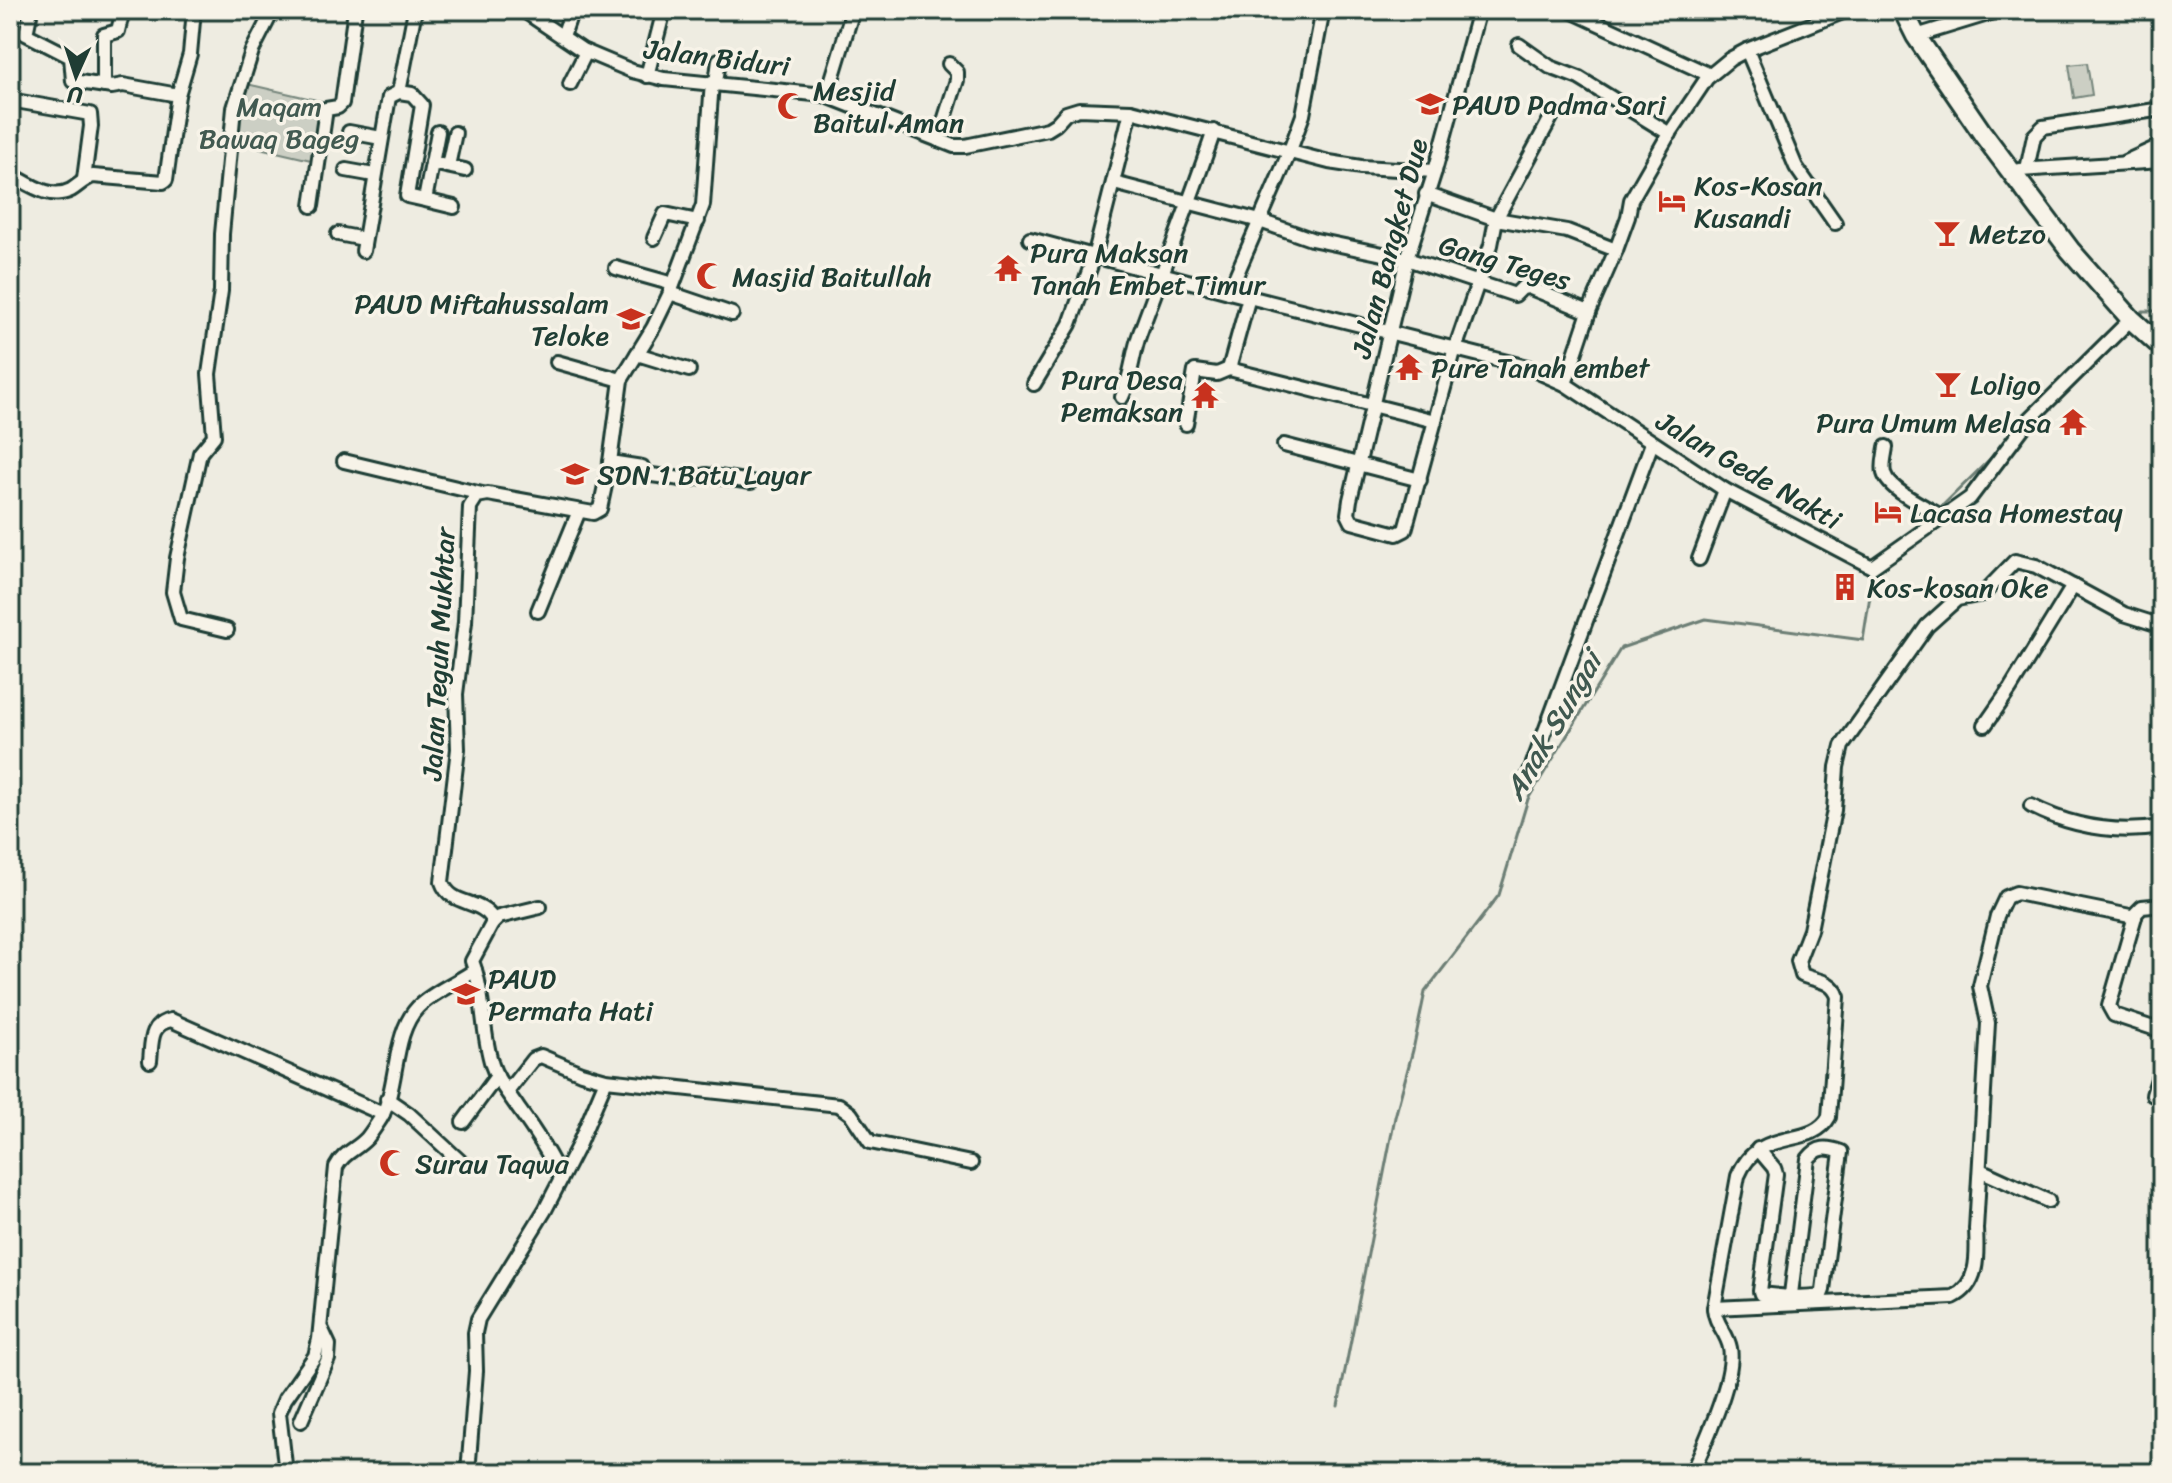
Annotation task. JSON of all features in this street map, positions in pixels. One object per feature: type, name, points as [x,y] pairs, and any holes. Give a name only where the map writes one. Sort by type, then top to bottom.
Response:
[{"type":"highway","points":[[1903,10],[1916,36],[1983,134],[2020,170],[2070,250],[2136,324],[2162,347]]},
{"type":"street","points":[[31,10],[26,34],[72,58],[73,81],[104,86],[123,85],[178,95]]},
{"type":"street","points":[[104,86],[104,35],[118,31],[123,10]]},
{"type":"street","points":[[10,174],[41,191],[56,194],[71,190],[93,176],[166,180],[178,95],[190,54],[194,10]]},
{"type":"street","points":[[227,630],[181,619],[174,602],[174,573],[200,453],[214,436],[209,374],[221,291],[222,234],[234,108],[252,51],[273,10]]},
{"type":"street","points":[[312,206],[326,109],[342,103],[355,10]]},
{"type":"street","points":[[399,92],[415,10]]},
{"type":"street","name":"Jalan Biduri","points":[[523,10],[586,52],[647,76],[824,95],[954,146],[1048,129],[1066,113],[1079,109],[1131,111],[1289,153],[1361,167],[1435,171]]},
{"type":"street","points":[[563,36],[572,10]]},
{"type":"street","points":[[647,76],[664,10]]},
{"type":"street","points":[[824,95],[829,89],[853,10]]},
{"type":"street","points":[[1229,292],[1303,115],[1323,10]]},
{"type":"street","name":"Jalan Bangket Due","points":[[1420,480],[1405,530],[1401,534],[1352,522],[1348,514],[1350,500],[1371,404],[1407,259],[1435,171],[1479,10]]},
{"type":"street","points":[[1569,10],[1710,75]]},
{"type":"street","points":[[1565,384],[1637,188],[1710,75],[1747,50],[1848,10]]},
{"type":"street","points":[[1916,36],[2001,10]]},
{"type":"street","points":[[1519,45],[1550,67],[1579,78],[1670,134]]},
{"type":"street","points":[[1747,50],[1796,167],[1835,223]]},
{"type":"street","points":[[570,84],[586,52]]},
{"type":"street","points":[[538,611],[579,511],[593,513],[600,509],[621,380],[671,289],[698,221],[705,197],[714,83],[719,60]]},
{"type":"street","points":[[938,140],[957,80],[957,72],[949,64]]},
{"type":"street","points":[[338,234],[364,245],[386,102],[391,95],[399,92],[412,94],[422,105],[407,196]]},
{"type":"street","points":[[10,100],[88,113],[91,126],[84,179]]},
{"type":"street","points":[[2162,109],[2043,127],[2034,136],[2020,170],[2162,161]]},
{"type":"street","points":[[1034,384],[1070,324],[1094,257],[1131,111]]},
{"type":"street","points":[[1284,445],[1420,480],[1455,347],[1491,245],[1496,219],[1553,114]]},
{"type":"street","points":[[1122,397],[1130,379],[1138,337],[1190,203],[1214,131]]},
{"type":"street","points":[[349,132],[381,138]]},
{"type":"street","points":[[425,200],[438,132]]},
{"type":"street","points":[[448,166],[455,133]]},
{"type":"street","points":[[2122,164],[2162,145]]},
{"type":"street","points":[[432,163],[465,170]]},
{"type":"street","points":[[346,170],[374,175]]},
{"type":"street","name":"Gang Teges","points":[[1114,183],[1260,221],[1311,239],[1407,259],[1515,295],[1528,287],[1589,312]]},
{"type":"street","points":[[393,193],[454,207]]},
{"type":"street","points":[[1426,194],[1496,219],[1567,231],[1616,250]]},
{"type":"street","points":[[654,238],[665,214],[698,221]]},
{"type":"street","name":"Jalan Gede Nakti","points":[[1030,239],[1527,367],[1565,384],[1725,490],[1874,567],[1939,514],[1970,498],[2028,421],[2136,324]]},
{"type":"street","points":[[616,268],[732,314]]},
{"type":"street","points":[[1229,369],[1249,297]]},
{"type":"street","points":[[637,354],[689,370]]},
{"type":"street","points":[[557,362],[621,380]]},
{"type":"street","points":[[1186,424],[1195,371],[1217,374],[1229,369],[1435,421]]},
{"type":"street","points":[[1528,777],[1652,443]]},
{"type":"street","points":[[1886,447],[1883,468],[1889,482],[1939,514]]},
{"type":"street","points":[[344,461],[482,494]]},
{"type":"street","points":[[610,462],[642,467],[644,474],[689,480],[706,475],[751,482]]},
{"type":"street","points":[[1699,559],[1725,490]]},
{"type":"street","name":"Jalan Teguh Mukhtar","points":[[492,924],[490,913],[450,896],[442,882],[450,837],[458,749],[456,694],[465,622],[470,507],[473,500],[482,494],[579,511]]},
{"type":"street","points":[[1692,1473],[1725,1386],[1730,1363],[1730,1349],[1716,1321],[1714,1308],[1738,1176],[1748,1158],[1758,1149],[1770,1142],[1818,1130],[1829,1117],[1838,997],[1828,983],[1802,975],[1798,961],[1810,930],[1834,810],[1842,746],[1920,635],[1955,600],[1983,594],[2015,561],[2036,566],[2124,614],[2162,626]]},
{"type":"street","points":[[1985,725],[2073,586]]},
{"type":"street","points":[[2031,806],[2069,822],[2096,828],[2162,827]]},
{"type":"street","points":[[1714,1308],[1958,1295],[1969,1283],[1977,1264],[1988,1023],[1980,986],[1989,942],[2004,900],[2009,894],[2016,893],[2135,917]]},
{"type":"street","points":[[2162,905],[2142,907],[2135,917],[2109,1009],[2114,1015],[2162,1031]]},
{"type":"street","points":[[286,1473],[279,1413],[285,1399],[315,1356],[334,1175],[344,1154],[369,1136],[383,1114],[410,1017],[474,966],[492,924],[499,917],[540,907]]},
{"type":"street","points":[[474,966],[484,1010],[485,1036],[497,1076],[540,1139],[560,1177]]},
{"type":"street","points":[[150,1061],[155,1028],[171,1020],[383,1114]]},
{"type":"street","points":[[507,1092],[537,1056],[606,1080],[839,1105],[849,1111],[870,1142],[971,1163]]},
{"type":"street","points":[[2153,1095],[2162,1066]]},
{"type":"street","points":[[463,1122],[497,1076]]},
{"type":"street","points":[[468,1473],[478,1319],[545,1210],[578,1146],[606,1080]]},
{"type":"street","points":[[387,1099],[409,1114],[462,1163]]},
{"type":"street","points":[[1758,1149],[1776,1174],[1761,1294],[1811,1297],[1821,1295],[1823,1290],[1841,1152],[1827,1147],[1815,1150],[1808,1159],[1791,1294]]},
{"type":"street","points":[[1980,1170],[2048,1201]]},
{"type":"street","points":[[301,1421],[328,1359],[329,1345],[320,1327]]},
{"type":"green space","points":[[2087,63],[2092,95],[2074,98],[2069,65]]},
{"type":"green space","name":"Maqam Bawaq Bageg","points":[[247,84],[325,102],[311,160],[233,142]]},
{"type":"waterway","name":"Anak Sungai","points":[[2140,317],[2143,311],[2162,311]]},
{"type":"waterway","name":"Anak Sungai","points":[[2115,342],[2132,330]]},
{"type":"waterway","name":"Anak Sungai","points":[[1938,510],[1998,451]]},
{"type":"waterway","name":"Anak Sungai","points":[[1338,1406],[1395,1117],[1425,992],[1499,895],[1528,799],[1621,648],[1706,619],[1863,640],[1874,571]]},
{"type":"place","name":"PAUD Padma Sari","points":[[1430,104]]},
{"type":"place","name":"Mesjid Baitul Aman","points":[[791,106]]},
{"type":"place","name":"Kos-Kosan Kusandi","points":[[1672,201]]},
{"type":"place","name":"Metzo","points":[[1947,233]]},
{"type":"place","name":"Pura Maksan Tanah Embet Timur","points":[[1008,268]]},
{"type":"place","name":"Masjid Baitullah","points":[[710,276]]},
{"type":"place","name":"PAUD Miftahussalam Teloke","points":[[631,319]]},
{"type":"place","name":"Pure Tanah embet","points":[[1409,367]]},
{"type":"place","name":"Loligo","points":[[1948,384]]},
{"type":"place","name":"Pura Desa Pemaksan","points":[[1205,395]]},
{"type":"place","name":"Pura Umum Melasa","points":[[2073,422]]},
{"type":"place","name":"SDN 1 Batu Layar","points":[[575,474]]},
{"type":"place","name":"Lacasa Homestay","points":[[1888,512]]},
{"type":"place","name":"Kos-kosan Oke","points":[[1845,587]]},
{"type":"place","name":"PAUD Permata Hati","points":[[466,994]]},
{"type":"place","name":"Surau Taqwa","points":[[393,1163]]}]
